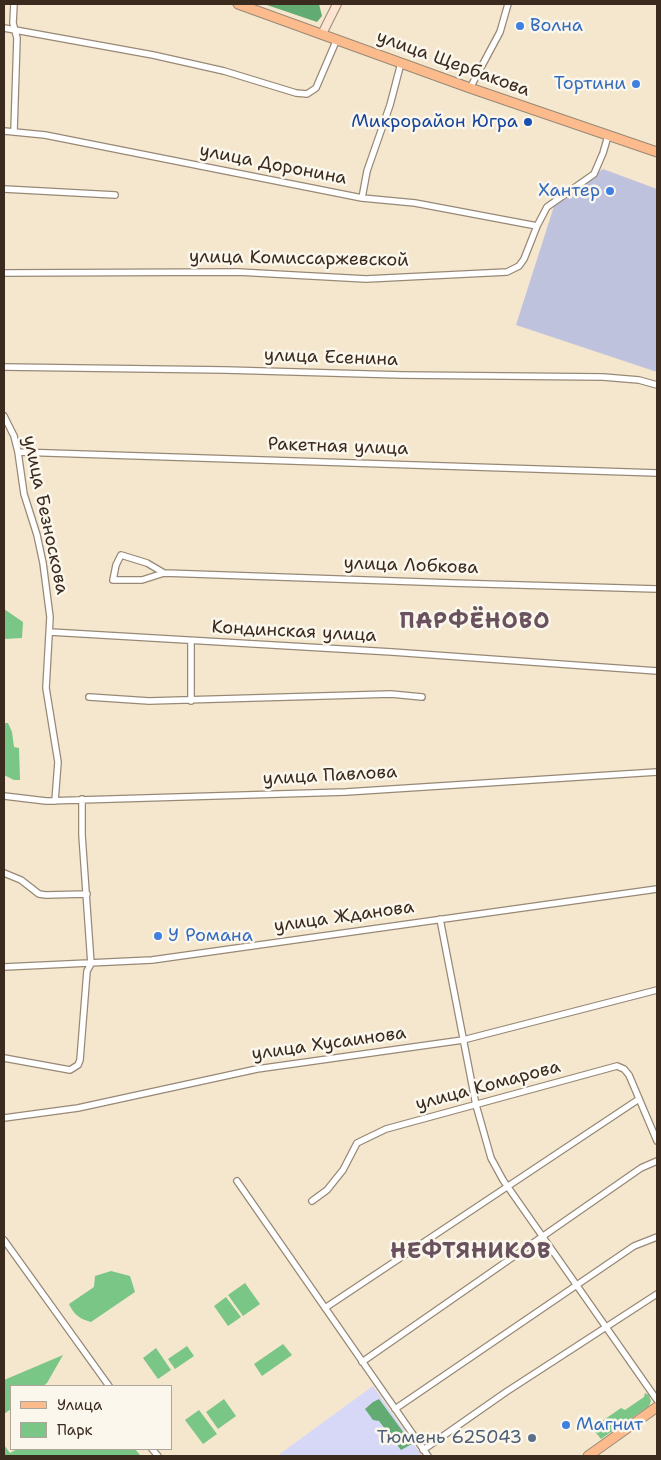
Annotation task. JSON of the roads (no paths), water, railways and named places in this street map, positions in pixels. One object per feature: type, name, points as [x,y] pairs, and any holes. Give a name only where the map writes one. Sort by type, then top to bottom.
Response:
[{"type":"main road","name":"улица Щербакова","points":[[238,4],[470,88],[657,152]]},
{"type":"main road","points":[[588,1456],[657,1407]]},
{"type":"street","points":[[14,4],[14,30],[17,38],[14,132]]},
{"type":"street","points":[[322,34],[337,4]]},
{"type":"street","points":[[470,88],[500,32],[508,4]]},
{"type":"street","points":[[4,28],[153,55],[224,71],[296,93],[307,94],[316,88],[337,40]]},
{"type":"street","points":[[362,198],[367,172],[390,105],[401,63]]},
{"type":"street","name":"улица Доронина","points":[[4,132],[45,135],[362,198],[415,203],[537,226]]},
{"type":"street","name":"улица Комиссаржевской","points":[[4,273],[238,272],[366,279],[508,272],[519,266],[524,259],[547,207],[594,174],[608,136]]},
{"type":"street","points":[[4,189],[115,195]]},
{"type":"street","name":"улица Есенина","points":[[4,367],[216,370],[402,376],[603,377],[639,380],[657,385]]},
{"type":"street","name":"улица Безноскова","points":[[4,416],[14,436],[24,494],[37,536],[43,564],[50,617],[46,688],[58,762],[55,800]]},
{"type":"street","name":"Ракетная улица","points":[[18,452],[657,472]]},
{"type":"street","name":"улица Лобкова","points":[[164,573],[147,563],[121,555],[116,565],[113,580],[142,580],[164,573],[657,589]]},
{"type":"street","name":"Кондинская улица","points":[[50,632],[392,652],[657,671]]},
{"type":"street","points":[[190,641],[191,700]]},
{"type":"street","points":[[89,697],[149,701],[391,694],[422,697]]},
{"type":"street","name":"улица Павлова","points":[[4,796],[46,801],[346,792],[657,772]]},
{"type":"street","points":[[4,1058],[70,1070],[78,1065],[80,1060],[87,971],[92,964],[82,835],[82,800]]},
{"type":"street","points":[[4,872],[22,880],[39,894],[87,894]]},
{"type":"street","name":"улица Жданова","points":[[4,968],[152,960],[657,889]]},
{"type":"street","points":[[440,919],[476,1105],[491,1158],[542,1236],[657,1400]]},
{"type":"street","name":"улица Хусаинова","points":[[4,1118],[78,1108],[257,1069],[463,1040],[657,990]]},
{"type":"street","name":"улица Комарова","points":[[312,1201],[327,1190],[343,1170],[357,1143],[386,1129],[617,1066],[624,1069],[629,1075],[657,1141]]},
{"type":"street","points":[[325,1308],[639,1099]]},
{"type":"street","points":[[362,1362],[641,1168],[657,1161]]},
{"type":"street","points":[[237,1181],[428,1456]]},
{"type":"street","points":[[395,1409],[634,1246],[657,1237]]},
{"type":"street","points":[[4,1240],[108,1385]]},
{"type":"street","points":[[423,1450],[506,1392],[657,1294]]},
{"type":"place","name":"Волна","points":[[520,26]]},
{"type":"place","name":"Тортини","points":[[636,84]]},
{"type":"place","name":"Микрорайон Югра","points":[[528,122]]},
{"type":"place","name":"Хантер","points":[[610,191]]},
{"type":"place","name":"У Романа","points":[[158,936]]},
{"type":"place","name":"Магнит","points":[[566,1425]]},
{"type":"place","name":"Тюмень 625043","points":[[532,1438]]},
{"type":"district","name":"ПАРФЁНОВО","points":[[475,622]]},
{"type":"district","name":"НЕФТЯНИКОВ","points":[[471,1252]]}]
